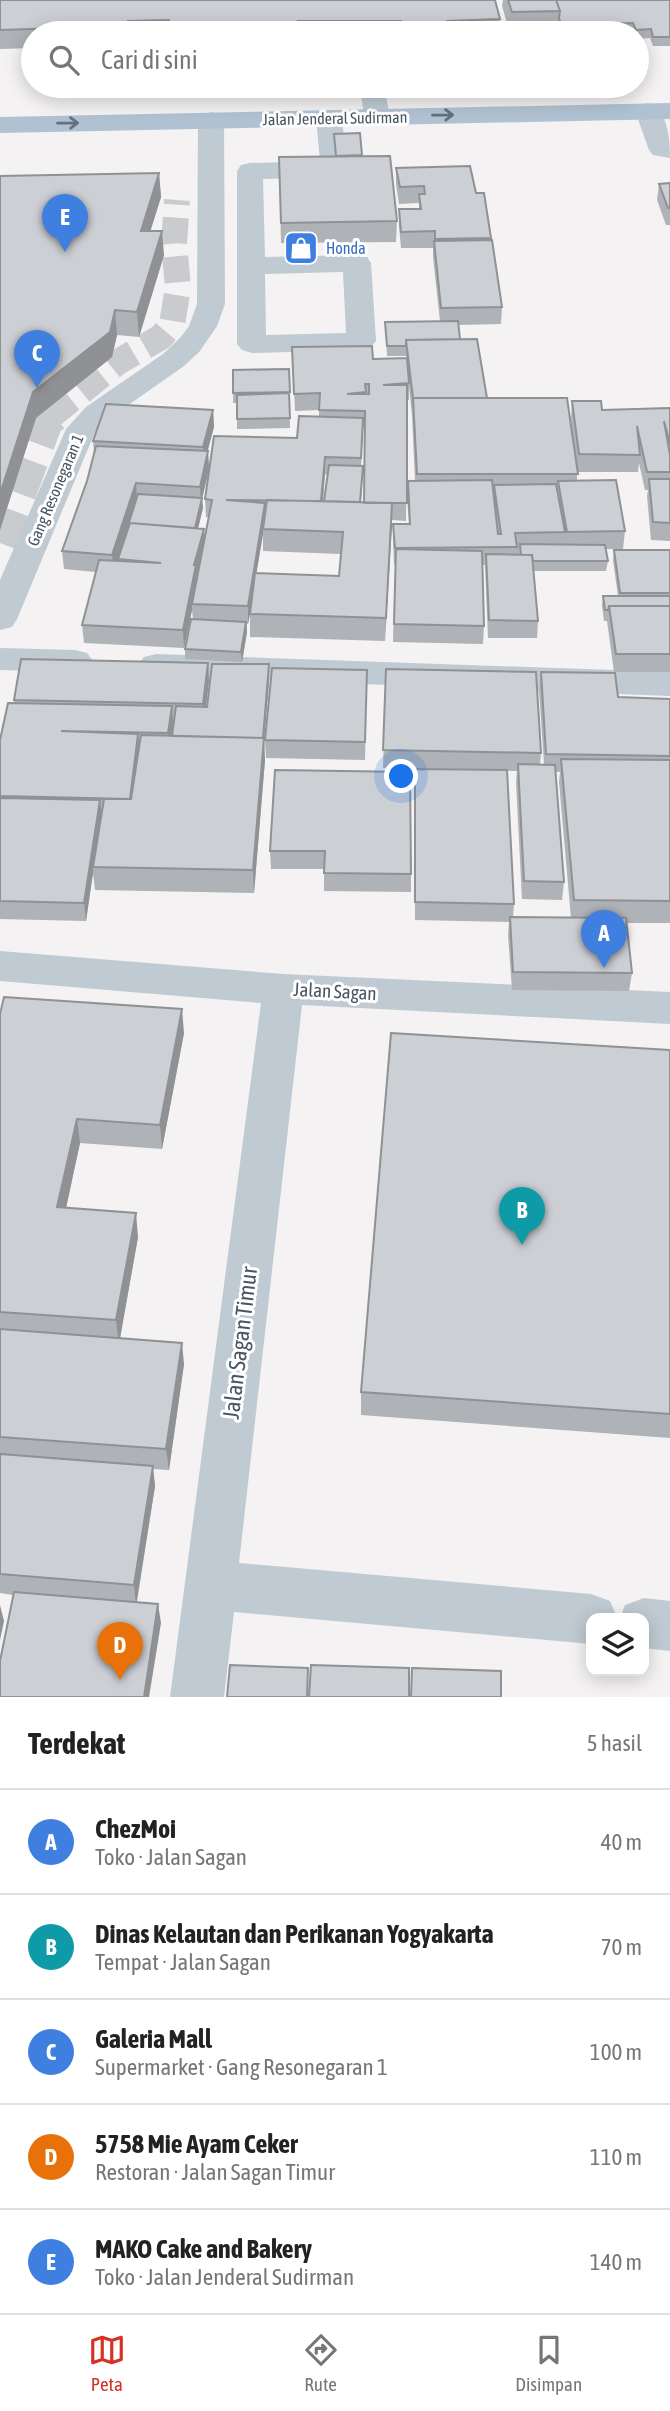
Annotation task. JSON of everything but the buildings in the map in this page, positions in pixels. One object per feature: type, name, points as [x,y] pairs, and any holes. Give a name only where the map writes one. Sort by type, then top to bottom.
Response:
[{"type":"main road","name":"Jalan Jenderal Sudirman","points":[[0,125],[659,111]]},
{"type":"street","points":[[374,98],[377,117]]},
{"type":"street","points":[[659,111],[662,150],[670,150]]},
{"type":"street","points":[[251,266],[356,263],[360,341],[252,344],[251,266],[250,171],[334,169],[328,118]]},
{"type":"street","name":"Gang Resonegaran 1","points":[[0,619],[80,429],[104,407],[176,357],[207,319],[211,304],[211,120]]},
{"type":"street","points":[[0,659],[670,684]]},
{"type":"street","name":"Jalan Sagan","points":[[0,966],[283,989],[670,1008]]},
{"type":"street","name":"Jalan Sagan Timur","points":[[197,1697],[283,989]]},
{"type":"street","points":[[210,1585],[586,1619]]},
{"type":"street","points":[[649,1624],[670,1626]]},
{"type":"tunnel","points":[[51,416],[118,362],[161,337],[172,324],[178,288],[174,243],[177,200]]},
{"type":"tunnel","points":[[0,543],[46,420],[54,414]]},
{"type":"place","name":"Honda","points":[[301,248]]},
{"type":"place","name":"MAKO Cake and Bakery","points":[[65,252]]},
{"type":"place","name":"Galeria Mall","points":[[37,388]]},
{"type":"place","name":"ChezMoi","points":[[604,968]]},
{"type":"place","name":"Dinas Kelautan dan Perikanan Yogyakarta","points":[[522,1245]]},
{"type":"place","name":"5758 Mie Ayam Ceker","points":[[120,1680]]}]
